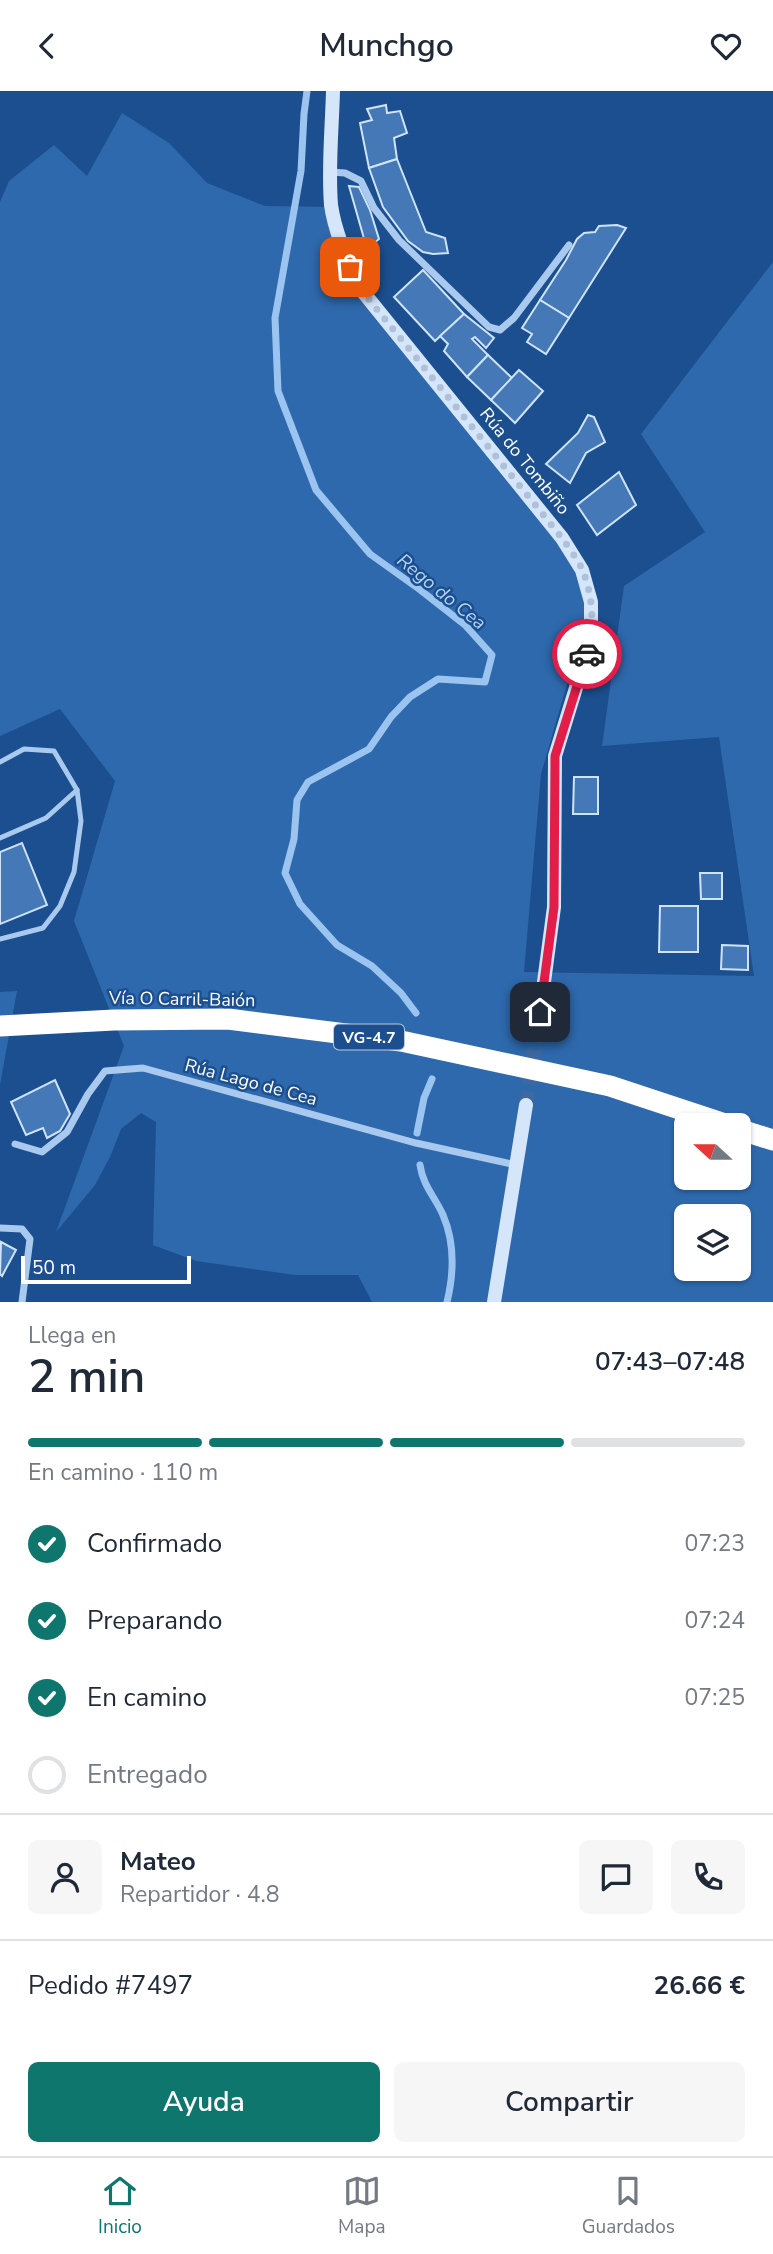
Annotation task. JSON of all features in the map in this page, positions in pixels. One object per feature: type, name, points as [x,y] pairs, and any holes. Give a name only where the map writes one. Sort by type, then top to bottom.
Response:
[{"type":"highway","name":"Vía O Carril-Baión","points":[[0,1026],[114,1020],[228,1019],[401,1041],[610,1086],[692,1113]]},
{"type":"highway","points":[[751,1133],[773,1140]]},
{"type":"street","name":"Rúa do Tombiño","points":[[333,91],[330,171],[332,207],[342,247],[359,287],[562,538],[582,570],[591,602],[591,639],[555,756],[554,907],[540,1012]]},
{"type":"street","points":[[330,171],[345,173],[360,181],[374,208],[399,240],[489,327],[500,330],[514,318],[569,245]]},
{"type":"street","name":"Rúa Lago de Cea","points":[[15,1145],[42,1152],[67,1132],[88,1094],[105,1071],[143,1068],[416,1143],[516,1165]]},
{"type":"street","points":[[494,1302],[526,1105]]},
{"type":"street","points":[[0,1228],[22,1229],[30,1239],[22,1302]]},
{"type":"lane","points":[[0,762],[24,749],[54,751],[77,790],[81,821],[74,872],[60,906],[43,928],[0,939]]},
{"type":"lane","points":[[0,838],[46,818],[77,790]]},
{"type":"shaded area","points":[[122,113],[169,143],[207,183],[265,206],[332,207],[359,287],[562,538],[591,602],[541,774],[524,972],[754,976],[719,737],[602,746],[624,586],[705,532],[641,434],[773,262],[773,1302],[372,1302],[358,1275],[295,1275],[196,1261],[153,1245],[156,1122],[141,1113],[121,1129],[95,1185],[56,1232],[124,1046],[74,921],[115,781],[60,709],[0,736],[0,202],[9,181],[54,145],[87,176]]},
{"type":"shaded area","points":[[17,991],[0,1085],[0,992]]},
{"type":"building","points":[[386,105],[387,113],[400,111],[407,133],[394,138],[397,159],[369,168],[360,123],[372,120],[367,109]]},
{"type":"building","points":[[397,159],[426,232],[445,238],[448,253],[423,252],[408,241],[383,207],[369,168]]},
{"type":"building","points":[[349,186],[359,187],[379,239],[367,249]]},
{"type":"building","points":[[617,225],[626,228],[569,318],[540,300],[577,239],[584,233],[595,232],[599,226]]},
{"type":"building","points":[[423,270],[464,314],[435,341],[394,297]]},
{"type":"building","points":[[540,300],[569,318],[546,354],[527,342],[532,334],[522,328]]},
{"type":"building","points":[[464,314],[494,338],[486,348],[475,337],[472,339],[488,355],[467,377],[444,351],[448,344],[440,336]]},
{"type":"building","points":[[488,355],[512,378],[491,400],[467,377]]},
{"type":"building","points":[[519,370],[543,391],[515,423],[491,400]]},
{"type":"building","points":[[588,415],[594,417],[605,442],[586,453],[570,483],[546,464],[578,433]]},
{"type":"building","points":[[619,472],[636,505],[597,535],[577,505]]},
{"type":"building","points":[[574,777],[598,777],[598,814],[573,814]]},
{"type":"building","points":[[22,843],[47,905],[0,924],[0,852]]},
{"type":"building","points":[[700,873],[722,873],[722,899],[701,899]]},
{"type":"building","points":[[660,906],[698,906],[698,952],[659,952]]},
{"type":"building","points":[[722,945],[748,946],[748,970],[721,969]]},
{"type":"building","points":[[55,1080],[70,1114],[60,1131],[47,1138],[43,1128],[26,1135],[11,1102]]},
{"type":"building","points":[[1,1242],[16,1250],[2,1276],[0,1274]]},
{"type":"waterway","name":"Rego do Cea","points":[[307,91],[301,171],[275,318],[278,391],[316,490],[370,554],[465,625],[492,655],[485,682],[438,679],[410,697],[391,717],[369,749],[308,782],[297,800],[294,839],[285,873],[300,904],[337,945],[372,966],[401,993],[416,1013]]},
{"type":"waterway","name":"Rego do Cea","points":[[417,1133],[424,1098],[432,1079]]},
{"type":"waterway","name":"Rego do Cea","points":[[420,1165],[426,1185],[443,1215],[450,1236],[452,1269],[447,1302]]},
{"type":"tunnel","points":[[526,1105],[540,1012]]},
{"type":"way so far","points":[[350,267],[359,287],[562,538],[582,570],[591,602],[591,639],[587,654]]},
{"type":"route","points":[[540,1012],[554,907],[555,756],[587,654]]}]
